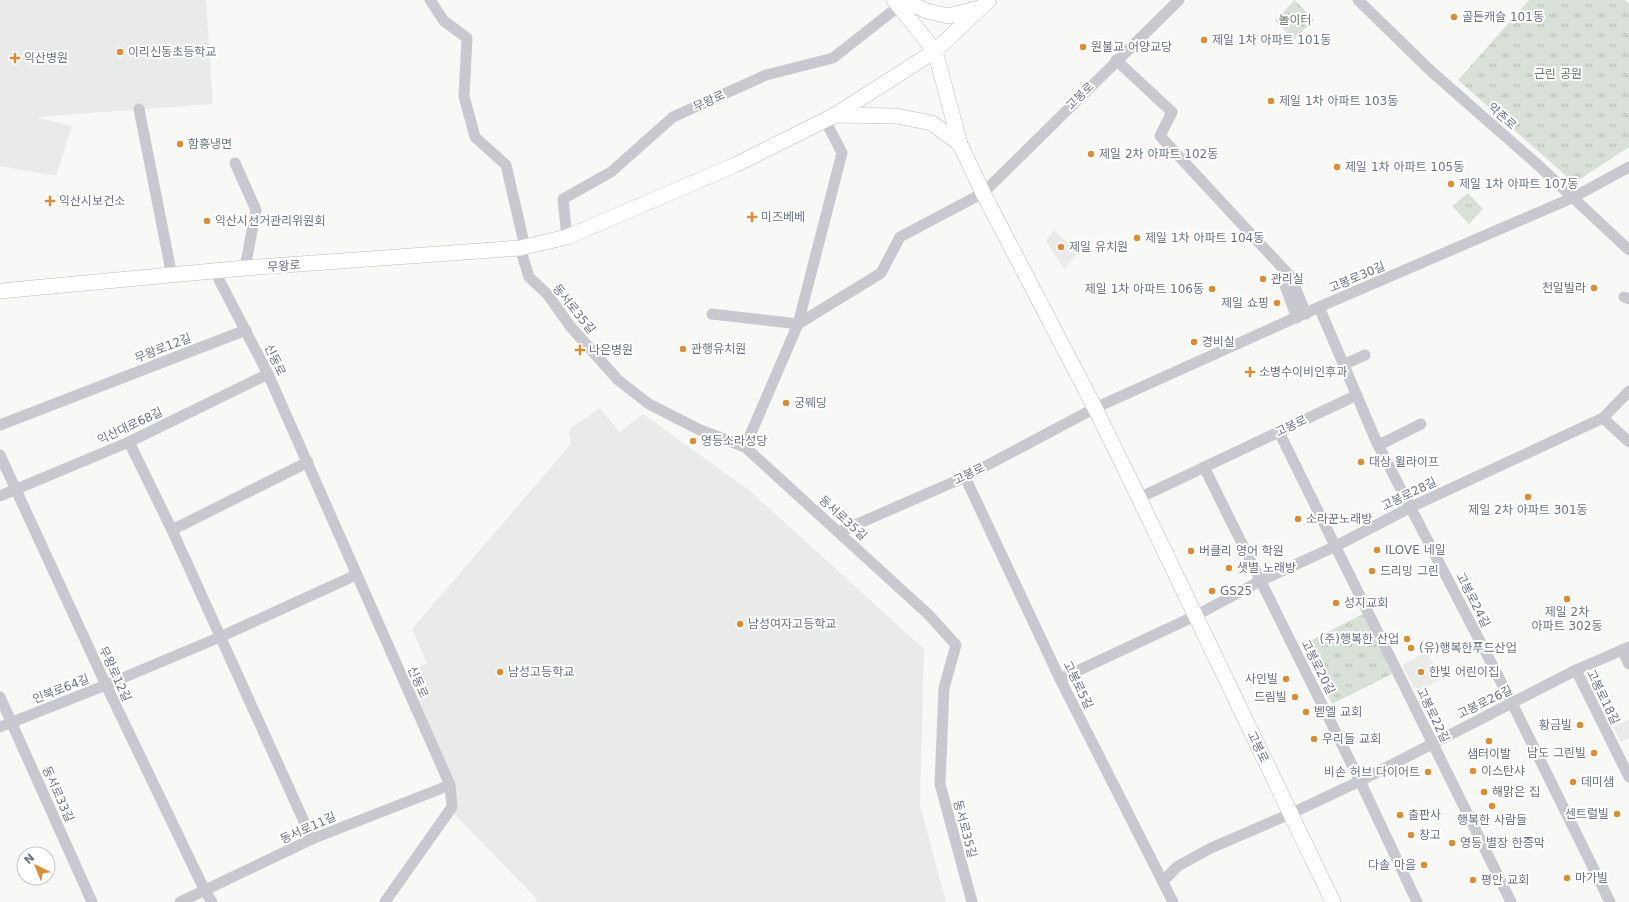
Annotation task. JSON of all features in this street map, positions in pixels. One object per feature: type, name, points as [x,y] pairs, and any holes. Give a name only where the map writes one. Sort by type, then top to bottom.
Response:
[{"type":"street","name":"동서로35길","points":[[430,0],[444,21],[468,38],[464,96],[475,136],[506,165],[529,277],[548,295],[570,326],[618,380],[649,404],[700,430],[745,447],[930,615],[956,644],[944,688],[940,784],[972,902]]},
{"type":"street","name":"고봉로","points":[[984,193],[1116,60],[1179,0]]},
{"type":"street","name":"약촌로","points":[[1358,0],[1432,72],[1538,165],[1629,250]]},
{"type":"street","name":"무왕로","points":[[567,237],[563,199],[611,172],[673,117],[766,75],[833,58],[899,2]]},
{"type":"street","name":"고봉로","points":[[899,2],[935,51],[960,144],[1095,408],[1333,902]]},
{"type":"street","points":[[899,2],[948,16],[985,4]]},
{"type":"street","name":"무왕로","points":[[0,291],[246,268],[523,248],[567,237],[735,165],[830,118],[935,51],[985,4]]},
{"type":"street","points":[[1116,60],[1172,112],[1160,136],[1284,270],[1283,280],[1301,316]]},
{"type":"street","points":[[139,109],[172,276]]},
{"type":"street","points":[[745,447],[798,324],[842,154],[830,118],[896,116],[932,123],[960,144]]},
{"type":"street","points":[[235,163],[256,210],[246,268]]},
{"type":"street","name":"고봉로30길","points":[[1095,408],[1320,307],[1572,198],[1629,167]]},
{"type":"street","points":[[712,314],[798,324],[881,273],[900,237],[984,193]]},
{"type":"street","name":"신동로","points":[[215,272],[268,374],[450,785],[452,807],[385,902]]},
{"type":"street","name":"고봉로24길","points":[[1320,307],[1377,443],[1512,703],[1610,902]]},
{"type":"street","name":"무왕로12길","points":[[0,425],[246,330]]},
{"type":"street","points":[[1345,364],[1365,355]]},
{"type":"street","name":"익산대로68길","points":[[0,496],[129,442],[268,374]]},
{"type":"street","name":"고봉로28길","points":[[1195,616],[1260,581],[1336,546],[1411,507],[1603,418],[1629,390]]},
{"type":"street","name":"고봉로","points":[[1139,498],[1357,395]]},
{"type":"street","name":"고봉로","points":[[839,532],[965,478],[1095,408]]},
{"type":"street","points":[[1603,418],[1629,442]]},
{"type":"street","points":[[1377,443],[1385,442],[1421,424]]},
{"type":"street","name":"고봉로22길","points":[[1279,432],[1511,902]]},
{"type":"street","points":[[129,442],[172,530],[312,839]]},
{"type":"street","name":"무왕로12길","points":[[0,454],[106,685],[205,891],[212,902]]},
{"type":"street","points":[[172,530],[308,462]]},
{"type":"street","name":"고봉로20길","points":[[1204,467],[1360,781],[1417,902]]},
{"type":"street","name":"고봉로5길","points":[[965,478],[1060,679],[1173,902]]},
{"type":"street","name":"인북로64길","points":[[0,727],[106,685],[220,637],[356,575]]},
{"type":"street","points":[[1060,679],[1195,616]]},
{"type":"street","points":[[1626,649],[1629,664]]},
{"type":"street","name":"고봉로26길","points":[[1290,814],[1360,781],[1432,742],[1576,670],[1626,649]]},
{"type":"street","name":"고봉로18길","points":[[1576,670],[1629,777]]},
{"type":"street","name":"동서로33길","points":[[0,697],[92,902]]},
{"type":"street","name":"동서로11길","points":[[180,902],[312,839],[450,785]]},
{"type":"street","points":[[1163,881],[1178,866],[1211,848],[1290,814]]},
{"type":"shaded area","name":"이리신동초등학교","points":[[0,0],[206,0],[213,104],[36,117],[72,126],[56,176],[0,166]]},
{"type":"shaded area","name":"제일 유치원","points":[[1054,230],[1078,253],[1064,269],[1046,241]]},
{"type":"shaded area","points":[[600,408],[620,432],[643,414],[749,490],[924,649],[920,805],[946,902],[535,902],[537,899],[454,814],[405,674],[427,663],[412,629],[571,444],[569,429]]},
{"type":"shaded area","name":"한빛 어린이집","points":[[1427,652],[1441,679],[1416,692],[1402,665]]},
{"type":"shaded area","points":[[1629,719],[1629,738],[1621,742],[1613,727]]},
{"type":"green space","name":"놀이터","points":[[1295,0],[1314,20],[1294,40],[1275,20]]},
{"type":"green space","name":"근린 공원","points":[[1529,0],[1625,0],[1629,4],[1629,147],[1574,183],[1458,80]]},
{"type":"green space","points":[[1468,193],[1483,209],[1469,224],[1452,206]]},
{"type":"green space","points":[[1363,614],[1392,674],[1332,704],[1302,645]]},
{"type":"place","name":"골든캐슬 101동","points":[[1454,17]]},
{"type":"place","name":"제일 1차 아파트 101동","points":[[1204,40]]},
{"type":"place","name":"원불교 어양교당","points":[[1083,47]]},
{"type":"place","name":"이리신동초등학교","points":[[120,52]]},
{"type":"place","name":"익산병원","points":[[15,58]]},
{"type":"place","name":"제일 1차 아파트 103동","points":[[1271,101]]},
{"type":"place","name":"함흥냉면","points":[[180,144]]},
{"type":"place","name":"제일 2차 아파트 102동","points":[[1091,154]]},
{"type":"place","name":"제일 1차 아파트 105동","points":[[1337,167]]},
{"type":"place","name":"제일 1차 아파트 107동","points":[[1451,184]]},
{"type":"place","name":"익산시보건소","points":[[50,201]]},
{"type":"place","name":"미즈베베","points":[[752,217]]},
{"type":"place","name":"익산시선거관리위원회","points":[[207,221]]},
{"type":"place","name":"제일 1차 아파트 104동","points":[[1137,238]]},
{"type":"place","name":"제일 유치원","points":[[1061,247]]},
{"type":"place","name":"관리실","points":[[1263,279]]},
{"type":"place","name":"천일빌라","points":[[1594,288]]},
{"type":"place","name":"제일 1차 아파트 106동","points":[[1212,289]]},
{"type":"place","name":"제일 쇼핑","points":[[1277,303]]},
{"type":"place","name":"경비실","points":[[1194,342]]},
{"type":"place","name":"관행유치원","points":[[683,349]]},
{"type":"place","name":"나은병원","points":[[580,350]]},
{"type":"place","name":"소병수이비인후과","points":[[1250,372]]},
{"type":"place","name":"궁웨딩","points":[[786,403]]},
{"type":"place","name":"영등소라성당","points":[[693,441]]},
{"type":"place","name":"대상 윌라이프","points":[[1361,462]]},
{"type":"place","name":"제일 2차 아파트 301동","points":[[1528,497]]},
{"type":"place","name":"소라꾼노래방","points":[[1298,519]]},
{"type":"place","name":"ILOVE 네일","points":[[1377,550]]},
{"type":"place","name":"버클리 영어 학원","points":[[1191,551]]},
{"type":"place","name":"샛별 노래방","points":[[1229,568]]},
{"type":"place","name":"드리밍 그린","points":[[1372,571]]},
{"type":"place","name":"GS25","points":[[1212,591]]},
{"type":"place","name":"제일 2차 아파트 302동","points":[[1567,599]]},
{"type":"place","name":"성지교회","points":[[1336,603]]},
{"type":"place","name":"남성여자고등학교","points":[[740,624]]},
{"type":"place","name":"(주)행복한 산업","points":[[1407,639]]},
{"type":"place","name":"(유)행복한푸드산업","points":[[1411,648]]},
{"type":"place","name":"남성고등학교","points":[[500,672]]},
{"type":"place","name":"한빛 어린이집","points":[[1421,672]]},
{"type":"place","name":"사인빌","points":[[1286,679]]},
{"type":"place","name":"드림빌","points":[[1295,697]]},
{"type":"place","name":"벧엘 교회","points":[[1306,712]]},
{"type":"place","name":"황금빌","points":[[1580,725]]},
{"type":"place","name":"우리들 교회","points":[[1314,739]]},
{"type":"place","name":"샘터이발","points":[[1489,741]]},
{"type":"place","name":"남도 그린빌","points":[[1594,753]]},
{"type":"place","name":"이스탄샤","points":[[1473,771]]},
{"type":"place","name":"비손 허브 다이어트","points":[[1428,772]]},
{"type":"place","name":"데미샘","points":[[1573,782]]},
{"type":"place","name":"해맑은 집","points":[[1484,792]]},
{"type":"place","name":"행복한 사람들","points":[[1492,806]]},
{"type":"place","name":"센트럴빌","points":[[1617,814]]},
{"type":"place","name":"출판사","points":[[1400,815]]},
{"type":"place","name":"창고","points":[[1411,835]]},
{"type":"place","name":"영등 별장 한증막","points":[[1452,843]]},
{"type":"place","name":"다솔 마을","points":[[1424,865]]},
{"type":"place","name":"마가빌","points":[[1567,878]]},
{"type":"place","name":"평안 교회","points":[[1473,880]]}]
